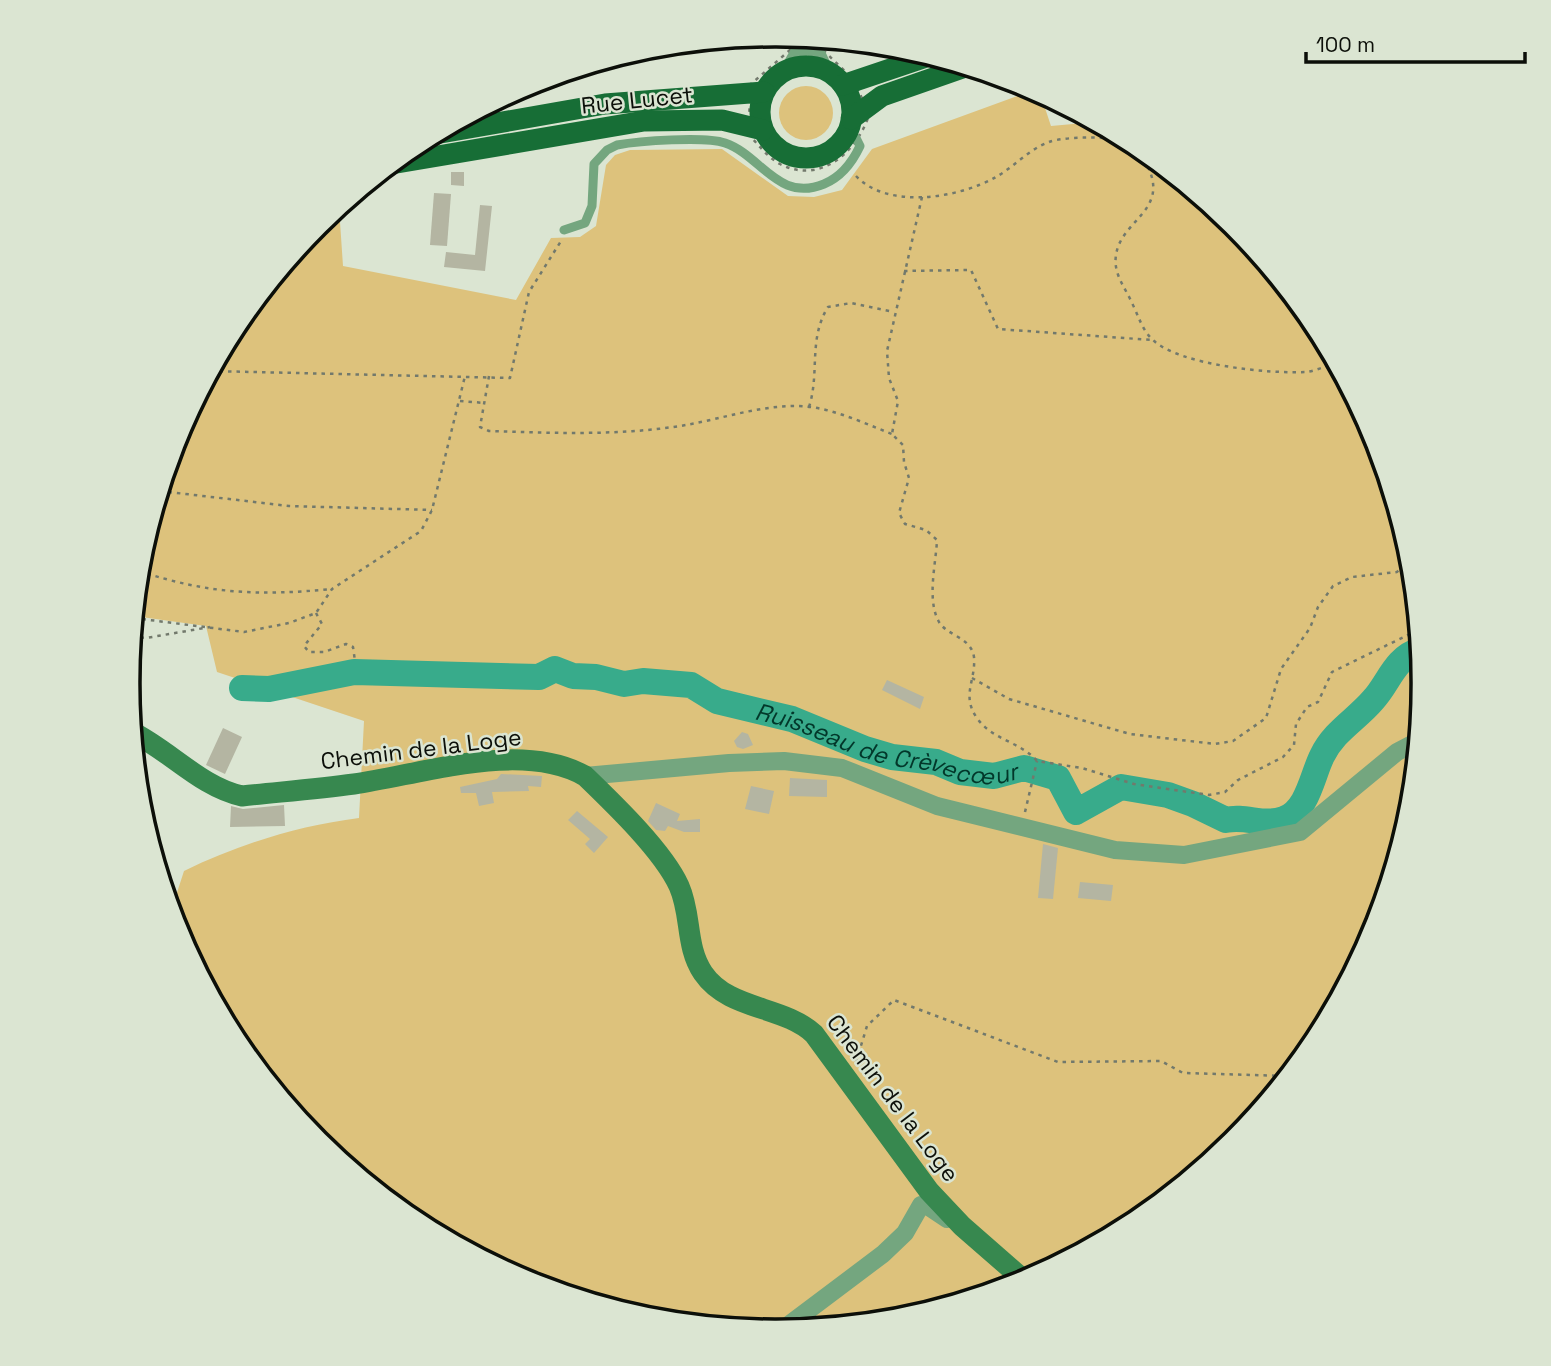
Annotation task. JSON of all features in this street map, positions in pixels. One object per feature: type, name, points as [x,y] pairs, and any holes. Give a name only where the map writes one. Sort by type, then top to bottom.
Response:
[{"type":"main road","points":[[848,83],[808,53],[757,93],[760,104],[756,128],[783,152],[805,158],[826,153],[838,144],[882,96],[950,72]]},
{"type":"main road","points":[[848,83],[911,62]]},
{"type":"main road","points":[[848,83],[855,125]]},
{"type":"main road","name":"Rue Lucet","points":[[464,129],[605,104],[757,93]]},
{"type":"main road","name":"Rue Lucet","points":[[414,160],[644,121],[722,120],[756,128]]},
{"type":"street","name":"Chemin de la Loge","points":[[142,738],[172,755],[210,783],[226,792],[242,796],[354,784],[494,762],[542,761],[573,769],[585,776],[611,800],[668,867],[686,906],[690,949],[704,974],[716,987],[745,1004],[800,1021],[814,1034],[929,1191],[962,1226],[1014,1272]]},
{"type":"street","points":[[585,776],[729,763],[784,761],[842,768],[937,806],[1115,850],[1163,856],[1184,855],[1289,835],[1308,827],[1397,752],[1408,746]]},
{"type":"street","points":[[798,1318],[883,1254],[905,1233],[921,1205],[926,1205],[962,1226]]},
{"type":"lane","points":[[569,229],[585,223],[590,215],[593,164],[607,150],[617,145],[717,141],[737,149],[773,179],[801,188],[828,183],[847,167],[860,146],[855,125]]},
{"type":"path","points":[[790,50],[808,53],[823,50],[848,83],[855,125],[844,156],[832,164],[820,169],[795,170],[765,153],[748,134],[756,128],[757,93],[751,84],[790,50]]},
{"type":"path","points":[[847,167],[865,186],[897,195],[922,197],[977,186],[1009,170],[1051,141],[1103,138]]},
{"type":"path","points":[[1148,168],[1153,188],[1142,217],[1120,241],[1115,268],[1140,322],[1152,340],[1168,352],[1197,361],[1289,372],[1310,372],[1327,367]]},
{"type":"path","points":[[892,434],[898,401],[889,378],[887,351],[922,197]]},
{"type":"path","points":[[222,371],[510,378],[529,292],[569,229]]},
{"type":"path","points":[[904,271],[971,270],[998,329],[1152,340]]},
{"type":"path","points":[[809,407],[813,395],[813,352],[828,307],[851,303],[894,312]]},
{"type":"path","points":[[143,619],[244,632],[289,623],[316,613],[332,589],[421,531],[432,510],[465,376]]},
{"type":"path","points":[[489,376],[480,427],[489,431],[561,433],[647,429],[685,425],[769,408],[809,407],[831,411],[892,434],[903,445],[909,478],[900,519],[905,524],[932,533],[937,540],[933,607],[939,623],[967,642],[974,654],[967,695],[976,718],[989,732],[1031,754],[1037,762],[1082,768],[1134,784],[1209,795],[1225,792],[1238,780],[1283,757],[1294,745],[1296,724],[1307,707],[1318,702],[1332,672],[1409,634]]},
{"type":"path","points":[[460,401],[485,403]]},
{"type":"path","points":[[169,492],[289,506],[432,510]]},
{"type":"path","points":[[972,678],[1009,699],[1130,734],[1215,744],[1233,741],[1266,718],[1281,669],[1310,628],[1318,607],[1333,586],[1352,577],[1397,572],[1401,568]]},
{"type":"path","points":[[149,574],[175,583],[253,595],[332,589]]},
{"type":"path","points":[[316,613],[322,624],[304,642],[304,646],[309,652],[324,652],[346,644],[353,647],[355,662]]},
{"type":"path","points":[[141,638],[213,626]]},
{"type":"path","points":[[1022,825],[1037,762]]},
{"type":"path","points":[[848,1079],[861,1051],[867,1026],[894,1000],[1058,1062],[1161,1061],[1183,1073],[1275,1076]]},
{"type":"shaded area","points":[[806,86],[825,94],[833,113],[825,132],[806,140],[787,132],[779,113],[787,94]]},
{"type":"shaded area","points":[[1018,96],[1045,108],[1051,126],[1077,124],[1129,154],[1163,179],[1225,233],[1280,296],[1326,365],[1346,402],[1378,479],[1390,518],[1406,600],[1410,641],[1410,725],[1399,807],[1390,848],[1363,926],[1346,964],[1304,1036],[1280,1070],[1225,1133],[1195,1161],[1129,1212],[1057,1253],[1019,1270],[980,1285],[900,1307],[776,1319],[651,1307],[571,1285],[532,1270],[494,1253],[422,1212],[356,1161],[326,1133],[271,1070],[247,1036],[205,964],[176,895],[184,871],[269,837],[359,818],[364,721],[217,672],[206,626],[143,617],[152,559],[173,479],[205,402],[225,365],[271,296],[340,220],[343,266],[516,300],[551,238],[580,237],[596,226],[606,165],[615,155],[630,150],[722,149],[788,196],[814,197],[842,190],[872,149]]},
{"type":"building","points":[[451,172],[464,172],[464,186],[451,185]]},
{"type":"building","points":[[434,193],[451,194],[447,246],[430,245]]},
{"type":"building","points":[[480,205],[492,206],[485,271],[444,267],[446,252],[475,255]]},
{"type":"building","points":[[887,680],[924,697],[920,709],[882,690]]},
{"type":"building","points":[[223,728],[242,737],[225,774],[206,765]]},
{"type":"building","points":[[742,732],[748,734],[753,745],[743,749],[737,747],[734,741]]},
{"type":"building","points":[[501,774],[542,776],[541,787],[528,786],[529,791],[492,792],[494,803],[479,806],[476,793],[461,793],[460,787],[497,779]]},
{"type":"building","points":[[790,778],[827,780],[827,797],[789,796]]},
{"type":"building","points":[[751,786],[774,791],[769,814],[745,809]]},
{"type":"building","points":[[656,803],[680,814],[677,821],[700,819],[700,832],[684,832],[668,826],[665,831],[656,830],[648,821]]},
{"type":"building","points":[[284,805],[285,826],[230,827],[231,806],[243,809]]},
{"type":"building","points":[[577,811],[608,837],[594,853],[585,844],[590,839],[568,820]]},
{"type":"building","points":[[1043,844],[1058,848],[1053,899],[1038,898]]},
{"type":"building","points":[[1080,882],[1113,885],[1111,901],[1078,898]]},
{"type":"waterway","name":"Ruisseau de Crèvecœur","points":[[242,688],[269,689],[354,672],[539,677],[555,669],[573,676],[596,677],[624,684],[643,681],[691,685],[717,701],[792,719],[865,749],[892,757],[936,762],[960,772],[994,776],[1024,768],[1058,778],[1076,812],[1121,787],[1168,795],[1226,820],[1270,822],[1284,819],[1299,808],[1327,747],[1373,700],[1398,665],[1410,654]]}]
